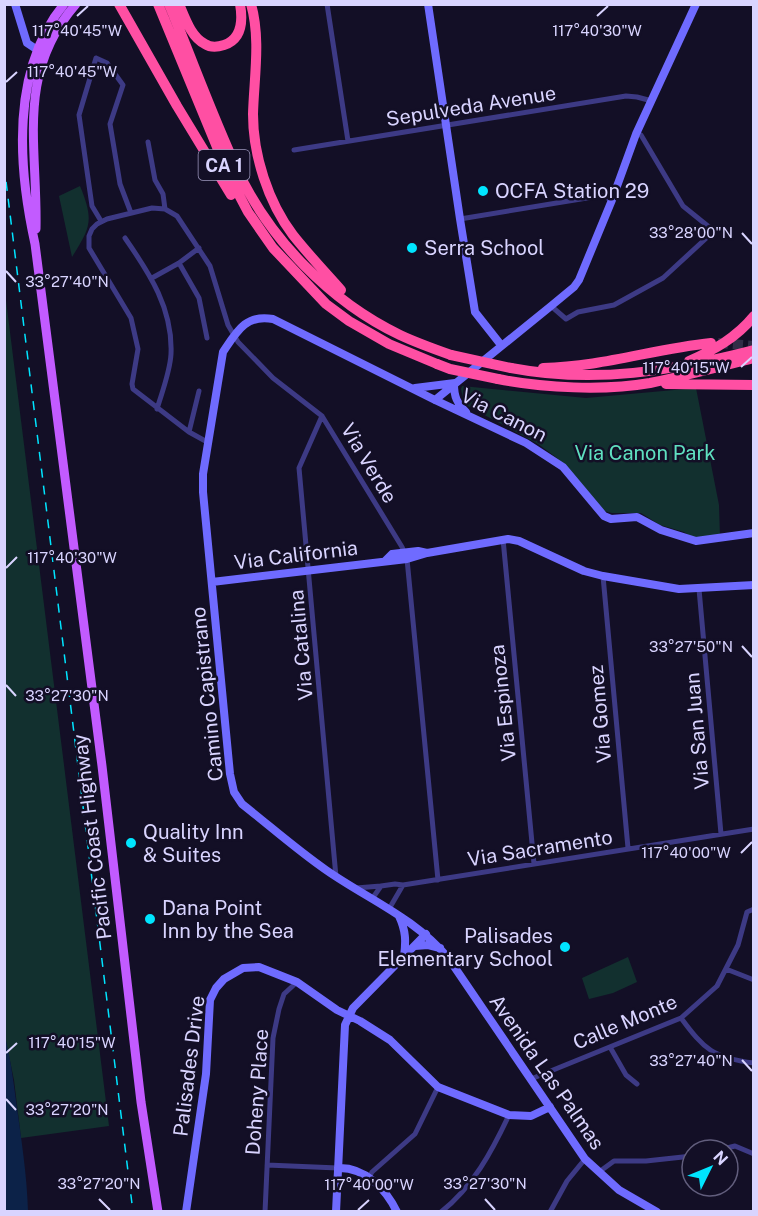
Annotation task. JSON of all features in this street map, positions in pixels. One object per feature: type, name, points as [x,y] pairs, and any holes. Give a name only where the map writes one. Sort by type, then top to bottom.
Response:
[{"type":"highway","points":[[119,4],[177,106],[250,226],[270,252],[326,304]]},
{"type":"highway","name":"CA 1","points":[[158,4],[238,194],[273,248],[326,304],[349,321],[389,344],[450,369],[521,384],[572,387],[648,383],[753,358]]},
{"type":"highway","name":"CA 1","points":[[169,4],[237,170],[279,236],[304,265],[359,311],[399,335],[451,355],[540,373],[588,376],[610,376],[702,363],[753,350]]},
{"type":"highway","points":[[179,4],[194,35],[213,47],[227,44],[238,34],[242,19],[240,4]]},
{"type":"highway","points":[[251,4],[256,30],[254,137],[263,174],[278,210],[292,234],[359,311]]},
{"type":"highway","points":[[675,367],[722,345],[742,329],[753,316]]},
{"type":"highway","points":[[512,368],[565,367],[606,363],[673,347],[711,343]]},
{"type":"highway","points":[[648,383],[753,385]]},
{"type":"main road","points":[[15,4],[24,39],[30,47],[40,52]]},
{"type":"main road","points":[[40,52],[50,23],[64,4]]},
{"type":"main road","points":[[40,52],[76,4]]},
{"type":"main road","points":[[428,4],[475,312],[501,345]]},
{"type":"main road","points":[[435,400],[574,287],[579,280],[636,134],[696,4]]},
{"type":"main road","name":"Pacific Coast Highway","points":[[40,52],[27,90],[22,145],[27,208],[35,244],[102,766],[141,1102],[158,1212]]},
{"type":"main road","name":"Via Canon","points":[[234,336],[250,320],[262,317],[273,319],[435,400],[470,415],[548,456],[563,467],[600,512],[611,519],[645,520],[661,530],[696,541],[753,533]]},
{"type":"main road","name":"Camino Capistrano","points":[[234,336],[223,352],[202,492],[230,774],[234,792],[242,804],[336,877],[426,934]]},
{"type":"main road","points":[[411,388],[454,383]]},
{"type":"main road","points":[[454,383],[457,403],[470,415]]},
{"type":"main road","name":"Via California","points":[[212,582],[385,561],[392,554],[405,556],[418,551],[427,553],[503,539],[519,541],[584,571],[603,576],[679,589],[753,585]]},
{"type":"main road","points":[[398,915],[405,930],[404,957]]},
{"type":"main road","points":[[336,1212],[343,1044],[348,1016],[426,934]]},
{"type":"main road","name":"Avenida Las Palmas","points":[[426,934],[440,948],[585,1159],[619,1190],[657,1212]]},
{"type":"main road","points":[[415,946],[428,945],[440,948]]},
{"type":"main road","name":"Palisades Drive","points":[[186,1212],[206,1074],[210,1000],[216,987],[224,978],[243,968],[259,967],[297,982],[337,1010],[390,1040],[438,1087],[509,1115],[531,1116],[550,1107]]},
{"type":"main road","points":[[338,1168],[345,1168],[369,1178],[385,1191],[397,1212]]},
{"type":"street","points":[[327,4],[348,141]]},
{"type":"street","points":[[101,221],[92,206],[79,115],[96,58],[107,63],[123,85],[110,124],[120,184],[131,213]]},
{"type":"street","name":"Sepulveda Avenue","points":[[294,150],[626,96],[652,101]]},
{"type":"street","points":[[551,306],[566,319],[578,312],[605,308],[622,301],[666,276],[714,232],[714,229],[683,206],[641,135],[636,134]]},
{"type":"street","points":[[148,142],[155,180],[163,194],[165,209],[152,208],[101,221],[92,229],[88,242],[89,255],[131,318],[138,349],[133,389],[189,432],[209,443]]},
{"type":"street","points":[[460,219],[593,197],[603,196],[612,200]]},
{"type":"street","name":"Via Verde","points":[[165,209],[177,216],[215,277],[228,326],[234,336],[273,378],[322,416],[391,527],[405,556],[438,880]]},
{"type":"street","points":[[125,238],[152,278],[169,321],[171,355],[157,409]]},
{"type":"street","points":[[152,278],[179,263],[199,248]]},
{"type":"street","points":[[179,263],[199,298],[207,338]]},
{"type":"street","points":[[189,432],[199,392]]},
{"type":"street","name":"Via Catalina","points":[[322,416],[299,468],[336,877]]},
{"type":"street","name":"Via Espinoza","points":[[503,539],[534,864]]},
{"type":"street","name":"Via Gomez","points":[[603,576],[628,848]]},
{"type":"street","name":"Via San Juan","points":[[699,589],[721,834]]},
{"type":"street","name":"Via Sacramento","points":[[355,888],[438,880],[753,829]]},
{"type":"street","points":[[389,909],[403,885]]},
{"type":"street","points":[[372,899],[381,886]]},
{"type":"street","name":"Calle Monte","points":[[531,1079],[681,1018],[717,986],[738,945],[747,912],[753,909]]},
{"type":"street","points":[[726,969],[753,980]]},
{"type":"street","name":"Doheny Place","points":[[265,1212],[273,1038],[284,994],[297,982]]},
{"type":"street","points":[[681,1018],[700,1044],[721,1057],[753,1062]]},
{"type":"street","points":[[610,1047],[626,1075],[637,1084]]},
{"type":"street","points":[[369,1178],[372,1172],[415,1134],[438,1087]]},
{"type":"street","points":[[441,1212],[454,1202],[490,1157],[509,1115]]},
{"type":"street","points":[[598,1172],[614,1161],[680,1157]]},
{"type":"street","points":[[550,1212],[567,1181],[585,1159]]},
{"type":"street","points":[[267,1165],[338,1168]]},
{"type":"green space","points":[[80,186],[89,215],[87,230],[72,257],[59,196]]},
{"type":"green space","points":[[4,284],[109,1126],[21,1138],[14,1080],[4,1032]]},
{"type":"green space","name":"Via Canon Park","points":[[462,386],[586,398],[696,388],[719,505],[720,537],[695,539],[684,532],[660,525],[641,513],[604,511],[557,458],[538,444],[464,404]]},
{"type":"green space","points":[[628,957],[637,982],[613,993],[589,999],[582,978]]},
{"type":"water","points":[[4,1032],[22,1142],[28,1211],[5,1211]]},
{"type":"tunnel","points":[[718,343],[754,346]]},
{"type":"railway","points":[[4,165],[133,1212]]},
{"type":"place","name":"OCFA Station 29","points":[[483,191]]},
{"type":"place","name":"Serra School","points":[[412,248]]},
{"type":"place","name":"Quality Inn & Suites","points":[[131,843]]},
{"type":"place","name":"Dana Point Inn by the Sea","points":[[150,919]]},
{"type":"place","name":"Palisades Elementary School","points":[[565,947]]}]
